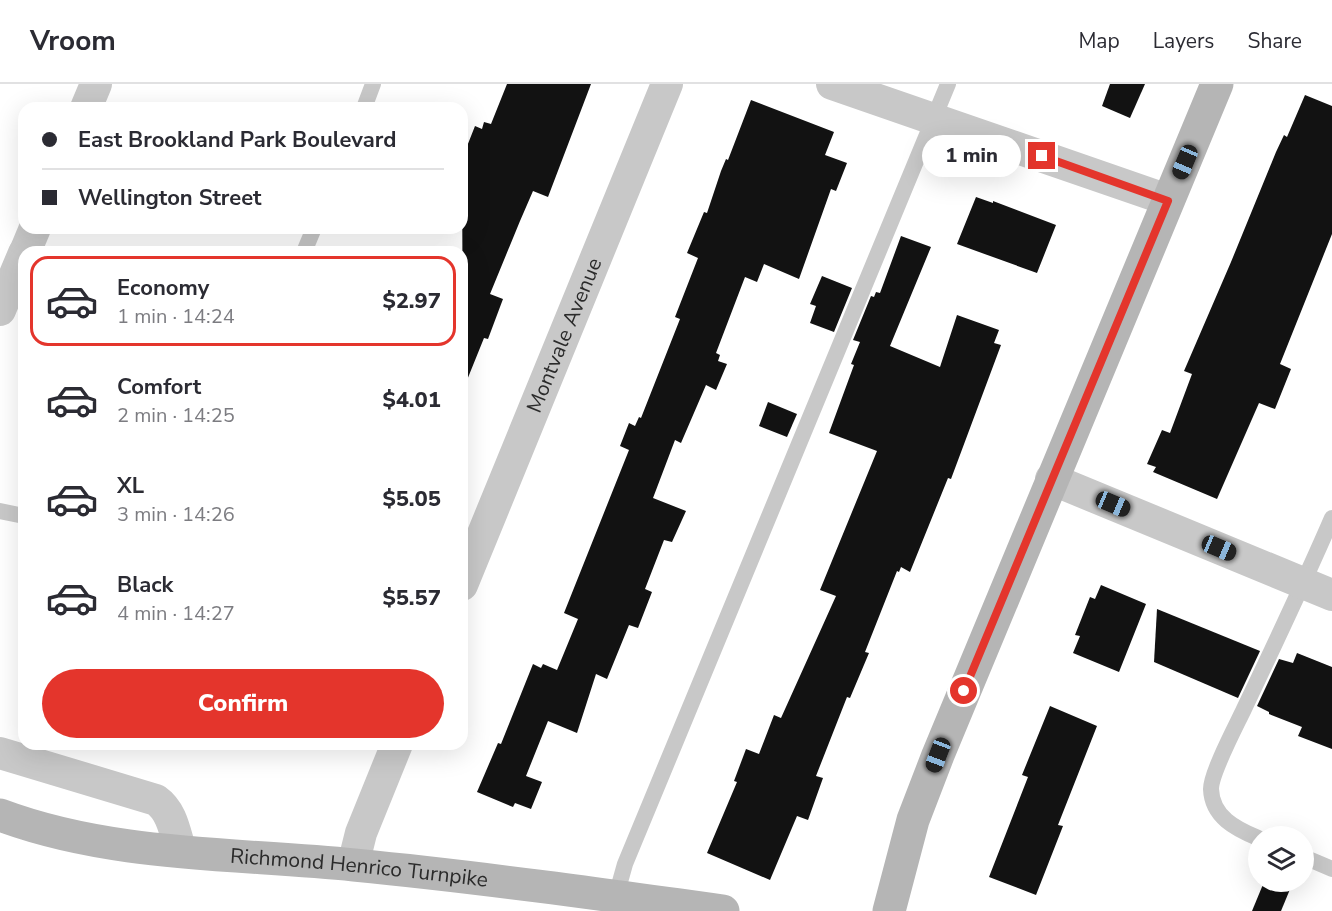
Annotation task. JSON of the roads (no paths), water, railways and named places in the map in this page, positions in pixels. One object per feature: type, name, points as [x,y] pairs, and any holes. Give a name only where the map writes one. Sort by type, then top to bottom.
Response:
[{"type":"main road","points":[[889,911],[902,857],[926,787],[1217,84]]},
{"type":"main road","name":"Richmond Henrico Turnpike","points":[[0,815],[20,823],[78,837],[180,852],[353,865],[723,911]]},
{"type":"street","points":[[88,102],[96,84]]},
{"type":"street","name":"Montvale Avenue","points":[[468,570],[667,84]]},
{"type":"street","points":[[832,84],[1168,201]]},
{"type":"street","points":[[0,309],[18,267]]},
{"type":"street","points":[[1052,478],[1318,589]]},
{"type":"street","points":[[353,865],[361,833],[395,750]]},
{"type":"street","points":[[0,753],[156,800],[167,812],[180,852]]},
{"type":"lane","points":[[366,102],[374,84]]},
{"type":"lane","points":[[616,897],[629,853],[948,84]]},
{"type":"lane","points":[[0,511],[18,515]]},
{"type":"lane","points":[[1248,834],[1238,830],[1218,813],[1211,789],[1220,761],[1318,589],[1332,518]]},
{"type":"lane","points":[[1314,861],[1332,869]]}]
